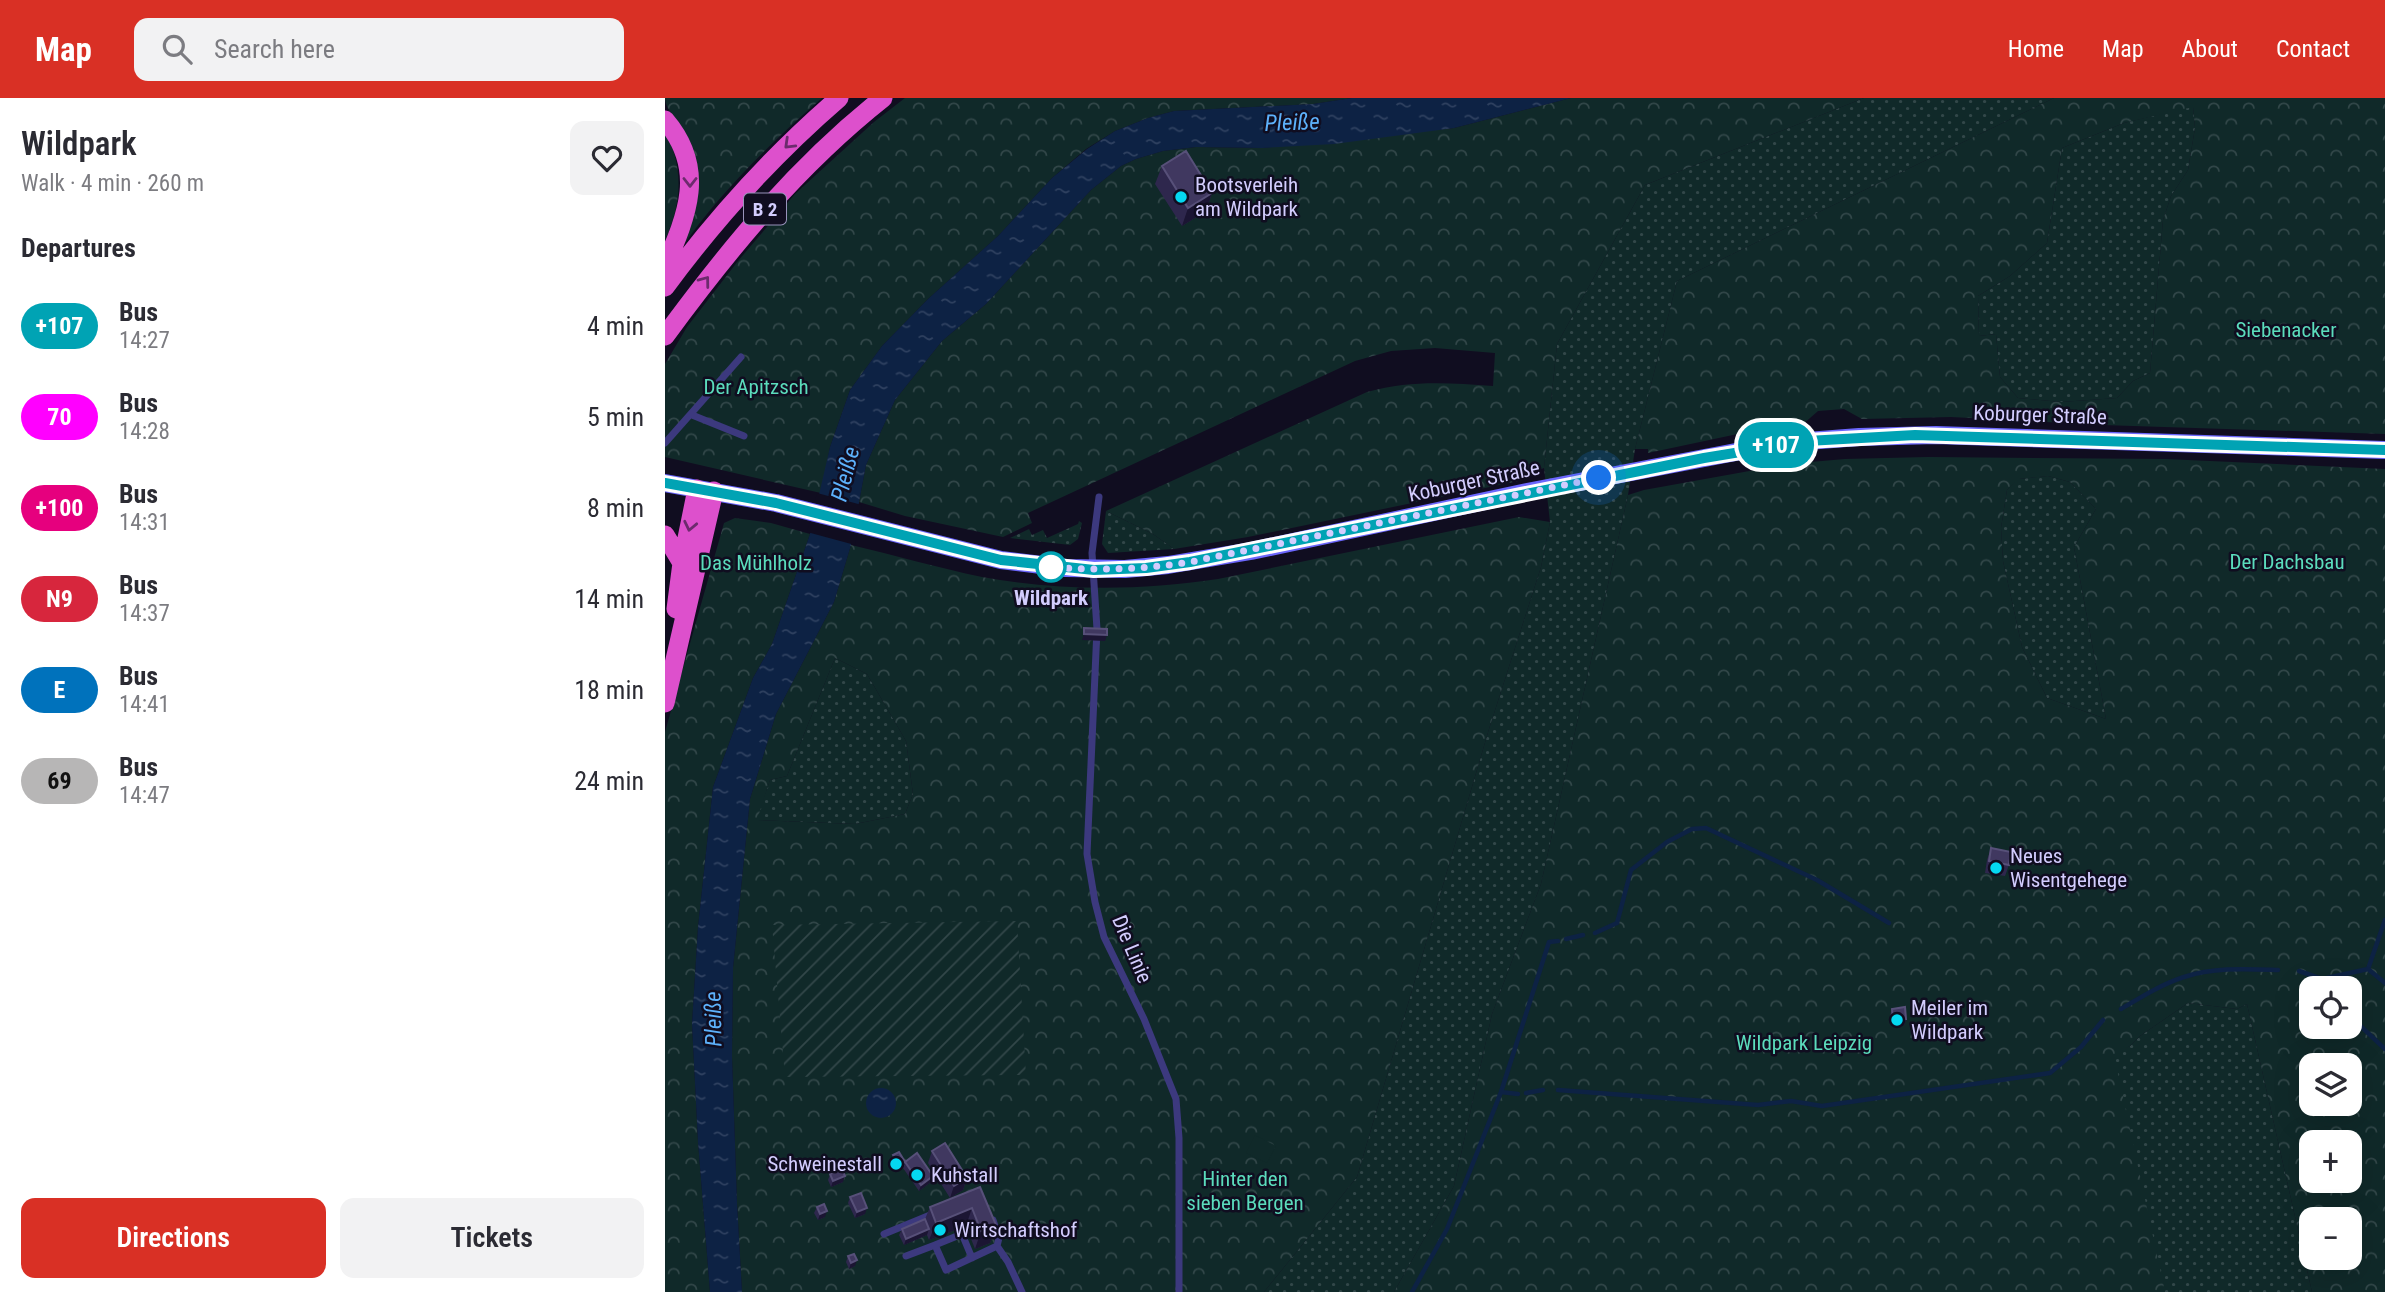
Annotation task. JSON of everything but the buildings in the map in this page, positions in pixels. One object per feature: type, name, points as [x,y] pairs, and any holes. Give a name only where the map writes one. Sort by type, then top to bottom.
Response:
[{"type":"highway","name":"B 2","points":[[665,287],[744,190],[780,152],[839,98]]},
{"type":"highway","name":"B 2","points":[[665,336],[720,262],[767,206],[828,146],[883,98]]},
{"type":"highway","points":[[665,120],[684,151],[690,171],[690,193],[682,225],[665,266]]},
{"type":"highway","points":[[665,652],[677,604],[682,563],[706,490]]},
{"type":"highway","points":[[665,704],[706,490]]},
{"type":"highway","points":[[665,535],[682,563]]},
{"type":"main road","name":"Koburger Straße","points":[[665,483],[776,503],[1001,560],[1094,570],[1146,568],[1190,562],[1527,492],[1807,441],[1915,435],[2385,450]]},
{"type":"lane","points":[[665,443],[741,357]]},
{"type":"lane","points":[[692,415],[744,436]]},
{"type":"lane","name":"Die Linie","points":[[1099,497],[1092,553],[1097,629],[1087,854],[1104,937],[1144,1019],[1176,1099],[1179,1138],[1179,1292]]},
{"type":"lane","points":[[884,1234],[940,1211]]},
{"type":"lane","points":[[991,1215],[999,1238],[997,1246],[1022,1292]]},
{"type":"lane","points":[[906,1256],[962,1234],[972,1258]]},
{"type":"lane","points":[[935,1245],[946,1270],[997,1246]]},
{"type":"green space","points":[[665,98],[822,98],[747,170],[711,209],[680,250],[693,206],[696,164],[686,134]]},
{"type":"green space","name":"Der Apitzsch","points":[[905,98],[1352,98],[1313,104],[1174,111],[1115,131],[1086,149],[1052,178],[998,236],[928,299],[882,346],[850,390],[830,447],[821,493],[665,457],[665,364],[687,327],[795,194],[874,122]]},
{"type":"green space","points":[[1571,98],[1864,98],[1645,185],[1557,344],[1544,468],[1529,474],[1528,479],[1248,537],[1174,549],[1153,534],[1106,511],[1367,392],[1415,384],[1493,386],[1495,353],[1435,348],[1391,351],[1355,361],[1028,513],[1032,523],[1003,537],[905,516],[859,502],[866,465],[895,400],[942,341],[986,304],[1091,190],[1121,166],[1163,151],[1196,147],[1262,148],[1454,128]]},
{"type":"green space","points":[[1864,98],[2054,98],[1677,281],[1635,449],[1628,495],[1541,884],[1492,1014],[1454,1186],[1394,1292],[1264,1292],[1357,1177],[1489,729],[1541,567],[1550,522],[1544,468],[1557,344],[1645,185]]},
{"type":"green space","name":"Siebenacker","points":[[2054,98],[2385,98],[2385,434],[1951,417],[1862,419],[1844,409],[1818,411],[1802,425],[1747,432],[1648,453],[1648,449],[1635,449],[1677,281]],"holes":[[[2193,107],[2195,128],[2188,170],[2171,196],[2163,220],[2150,373],[2133,381],[2117,398],[2061,402],[2018,398],[2000,377],[1996,334],[1979,336],[1978,296],[2010,276],[2047,243],[2062,148],[2124,123]]]},
{"type":"green space","points":[[2193,106],[2195,128],[2188,170],[2171,196],[2163,220],[2150,373],[2133,381],[2117,398],[2061,402],[2018,398],[2000,377],[1996,334],[1979,336],[1978,296],[2010,276],[2047,243],[2062,148],[2124,123]]},
{"type":"green space","points":[[665,131],[675,158],[678,186],[675,213],[665,240]]},
{"type":"green space","points":[[1928,457],[2165,459],[2385,469],[2385,1292],[2312,1292],[2307,1270],[2362,1270],[2362,1207],[2299,1207],[2299,1234],[2247,1004],[2237,1009],[2188,1003],[2114,1055],[2165,1292],[1394,1292],[1454,1186],[1492,1014],[1541,884],[1628,495],[1788,464],[1845,459]],"holes":[[[2048,476],[2070,482],[2096,509],[2074,547],[2106,719],[2047,698],[2022,647],[2003,561],[2001,528],[2007,490],[2019,479]]]},
{"type":"green space","points":[[2048,476],[2070,482],[2096,509],[2074,547],[2106,719],[2047,698],[2022,647],[2003,561],[2001,528],[2007,490],[2018,479]]},
{"type":"green space","points":[[1106,511],[1153,534],[1174,549],[1108,553],[1102,544]]},
{"type":"green space","name":"Hinter den sieben Bergen","points":[[1519,517],[1550,522],[1541,567],[1489,729],[1357,1177],[1264,1292],[742,1292],[732,1056],[733,968],[750,799],[776,714],[834,602],[851,545],[982,577],[1041,585],[1100,588],[1158,586],[1218,579]],"holes":[[[835,658],[867,674],[906,741],[913,794],[905,814],[855,824],[757,820],[770,780],[787,776]]]},
{"type":"green space","name":"Das Mühlholz","points":[[735,518],[771,523],[810,534],[772,644],[753,678],[713,787],[698,927],[692,1024],[710,1292],[665,1292],[665,732],[724,523]]},
{"type":"green space","points":[[1079,521],[1082,523],[1078,539],[1070,545],[1010,538],[1029,529],[1032,535],[1043,530],[1047,538],[1078,524]]},
{"type":"green space","points":[[835,658],[867,674],[906,741],[913,794],[905,814],[855,824],[756,820],[770,780],[787,776]]},
{"type":"green space","points":[[1017,921],[1026,1075],[785,1077],[772,925]]},
{"type":"green space","points":[[2188,1003],[2237,1009],[2247,1004],[2299,1234],[2299,1270],[2307,1270],[2312,1292],[1480,1292],[2130,1046]]},
{"type":"green space","points":[[1255,1135],[1276,1146],[1267,1163],[1246,1153]]},
{"type":"water","name":"Pleiße","points":[[1352,98],[1571,98],[1454,128],[1334,144],[1262,148],[1196,147],[1163,151],[1136,159],[1121,166],[1091,190],[986,304],[942,341],[895,400],[866,465],[851,545],[834,602],[776,714],[750,799],[733,968],[732,1056],[742,1292],[710,1292],[692,1024],[698,927],[713,787],[753,678],[772,644],[810,534],[830,447],[850,390],[882,346],[928,299],[998,236],[1052,178],[1087,149],[1115,131],[1174,111],[1313,104]]},
{"type":"water","points":[[881,1088],[892,1092],[896,1103],[892,1114],[881,1118],[870,1114],[866,1103],[870,1092]]},
{"type":"pier","points":[[817,493],[862,505],[855,545],[807,532]]},
{"type":"waterway","points":[[1595,933],[1617,923],[1631,870],[1667,842],[1692,829],[1706,828],[1817,880],[1889,923]]},
{"type":"waterway","points":[[2368,969],[2385,920]]},
{"type":"waterway","points":[[1566,939],[1583,935]]},
{"type":"waterway","points":[[1412,1292],[1447,1229],[1501,1092],[1549,942],[1558,941]]},
{"type":"waterway","points":[[2121,1009],[2160,987],[2195,974],[2231,969],[2278,970]]},
{"type":"waterway","points":[[2336,976],[2368,969],[2385,983]]},
{"type":"waterway","points":[[2299,971],[2313,976]]},
{"type":"waterway","points":[[1558,1090],[1758,1105],[1791,1101],[1822,1106],[2050,1073],[2081,1047],[2103,1020]]},
{"type":"waterway","points":[[2362,1027],[2385,1049]]},
{"type":"waterway","points":[[1526,1093],[1543,1090]]},
{"type":"waterway","points":[[1501,1092],[1518,1094]]},
{"type":"bus line","name":"+107","points":[[665,483],[776,503],[990,558],[1041,566],[1094,570],[1146,568],[1251,551],[1527,492],[1807,441],[1961,435],[2385,450]]},
{"type":"place","name":"Bootsverleih am Wildpark","points":[[1181,197]]},
{"type":"place","name":"Wildpark","points":[[1051,567]]},
{"type":"place","name":"Neues Wisentgehege","points":[[1996,868]]},
{"type":"place","name":"Meiler im Wildpark","points":[[1897,1020]]},
{"type":"place","name":"Schweinestall","points":[[896,1164]]},
{"type":"place","name":"Kuhstall","points":[[917,1175]]},
{"type":"place","name":"Wirtschaftshof","points":[[940,1230]]},
{"type":"route","points":[[1051,567],[1041,566],[1094,570],[1190,562],[1599,478]]},
{"type":"park label","name":"Der Dachsbau","points":[[2287,562]]},
{"type":"park label","name":"Wildpark Leipzig","points":[[1804,1043]]}]
